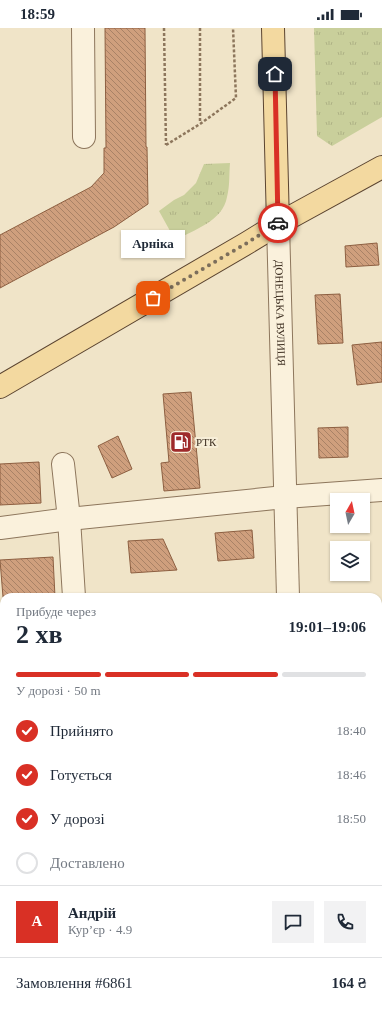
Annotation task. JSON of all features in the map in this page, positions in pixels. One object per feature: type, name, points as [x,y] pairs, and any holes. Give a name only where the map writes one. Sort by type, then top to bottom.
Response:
[{"type":"main road","name":"ДОНЕЦЬКА ВУЛИЦЯ","points":[[274,28],[278,224]]},
{"type":"main road","points":[[0,387],[278,224],[382,167]]},
{"type":"street","points":[[83,28],[84,137]]},
{"type":"street","name":"ДОНЕЦЬКА ВУЛИЦЯ","points":[[278,224],[288,593]]},
{"type":"street","points":[[63,464],[69,519],[74,593]]},
{"type":"street","points":[[0,528],[69,519],[285,497],[382,490]]},
{"type":"path","points":[[164,28],[166,145],[200,124],[236,98],[233,28]]},
{"type":"path","points":[[200,28],[200,124]]},
{"type":"green space","points":[[314,28],[382,28],[382,117],[332,146],[317,136]]},
{"type":"green space","points":[[230,163],[228,193],[220,212],[207,224],[175,240],[159,211],[184,195],[196,183],[204,164]]},
{"type":"building","points":[[105,28],[145,28],[148,204],[114,227],[0,288],[0,235],[91,187],[104,173],[104,148],[106,148]]},
{"type":"building","points":[[377,243],[379,265],[346,267],[345,246]]},
{"type":"building","points":[[340,294],[343,343],[318,344],[315,295]]},
{"type":"building","points":[[382,342],[382,382],[357,385],[352,345]]},
{"type":"building","points":[[191,392],[200,488],[164,491],[161,463],[169,462],[163,394]]},
{"type":"building","points":[[348,427],[348,457],[319,458],[318,428]]},
{"type":"building","points":[[118,436],[132,469],[112,478],[98,446]]},
{"type":"building","points":[[39,462],[41,503],[0,505],[0,464]]},
{"type":"building","points":[[252,530],[254,558],[218,561],[215,533]]},
{"type":"building","points":[[163,539],[177,570],[131,573],[128,541]]},
{"type":"building","points":[[53,557],[55,593],[3,593],[0,560]]},
{"type":"way so far","points":[[153,298],[247,243],[278,223]]},
{"type":"place","name":"Арніка","points":[[153,298]]},
{"type":"place","name":"РТК","points":[[181,442]]},
{"type":"route","points":[[275,74],[278,223]]}]
